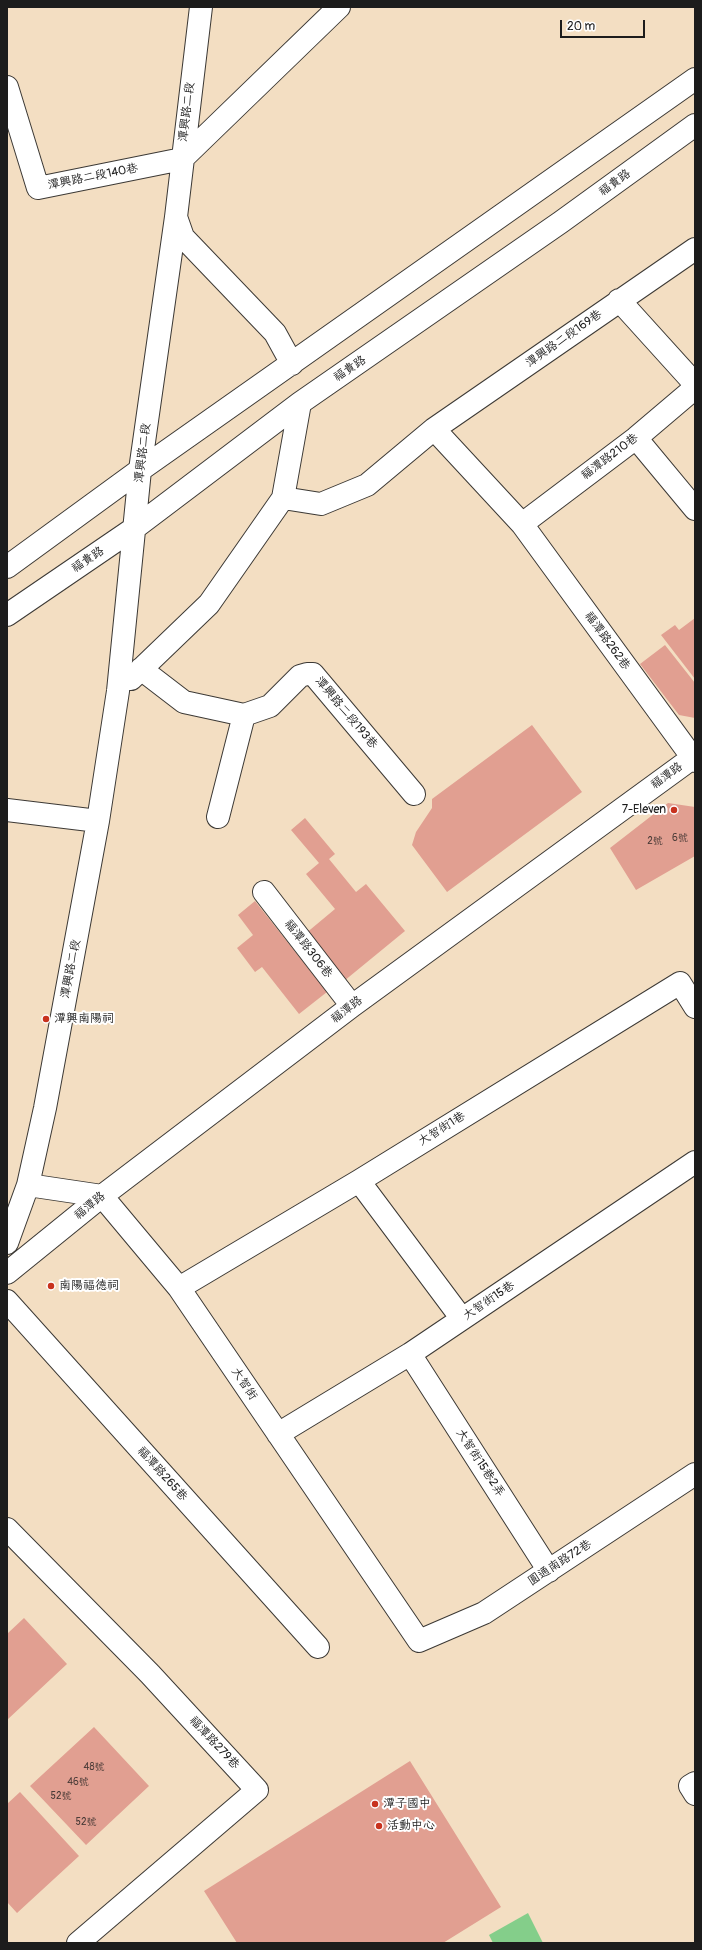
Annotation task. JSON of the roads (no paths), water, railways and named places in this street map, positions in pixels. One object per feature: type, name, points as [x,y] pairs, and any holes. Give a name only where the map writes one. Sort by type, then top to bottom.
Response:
[{"type":"street","name":"潭興路二段","points":[[7,1243],[28,1185],[45,1108],[98,821],[118,691],[136,527],[140,470],[176,217],[201,7]]},
{"type":"street","points":[[182,160],[339,7]]},
{"type":"street","points":[[7,567],[140,470],[695,79]]},
{"type":"street","name":"潭興路二段140巷","points":[[7,87],[38,188],[182,160]]},
{"type":"street","name":"福貴路","points":[[7,615],[136,527],[300,403],[554,227],[695,125]]},
{"type":"street","name":"潭興路二段","points":[[176,217],[183,237],[275,333],[292,364]]},
{"type":"street","name":"潭興路二段169巷","points":[[283,498],[321,504],[367,485],[434,429],[695,249]]},
{"type":"street","points":[[620,300],[695,384]]},
{"type":"street","name":"福潭路210巷","points":[[522,524],[636,438],[695,388]]},
{"type":"street","points":[[118,691],[209,604],[283,498],[300,403]]},
{"type":"street","name":"福潭路262巷","points":[[434,429],[522,524],[694,758]]},
{"type":"street","points":[[636,438],[695,509]]},
{"type":"street","points":[[141,669],[184,702],[244,715],[218,817]]},
{"type":"street","name":"潭興路二段193巷","points":[[244,715],[270,706],[300,676],[313,674],[414,794]]},
{"type":"street","name":"福潭路","points":[[7,1273],[102,1196],[352,1006],[694,758]]},
{"type":"street","points":[[7,810],[98,821]]},
{"type":"street","name":"福潭路306巷","points":[[264,892],[352,1006]]},
{"type":"street","name":"大智街1巷","points":[[179,1288],[359,1181],[680,983],[695,1007]]},
{"type":"street","name":"大智街15巷","points":[[278,1434],[410,1354],[695,1162]]},
{"type":"street","points":[[359,1181],[462,1319]]},
{"type":"street","points":[[28,1185],[102,1196]]},
{"type":"street","name":"大智街","points":[[102,1196],[179,1288],[419,1641]]},
{"type":"street","name":"福潭路265巷","points":[[7,1301],[318,1648]]},
{"type":"street","name":"大智街15巷2弄","points":[[410,1354],[549,1571]]},
{"type":"street","name":"圓通南路72巷","points":[[419,1641],[484,1613],[695,1474]]},
{"type":"street","name":"福潭路279巷","points":[[7,1529],[150,1674],[257,1790],[78,1943]]},
{"type":"place","name":"7-Eleven","points":[[674,810]]},
{"type":"place","name":"潭興南陽祠","points":[[46,1019]]},
{"type":"place","name":"南陽福德祠","points":[[51,1286]]},
{"type":"place","name":"潭子國中","points":[[375,1804]]},
{"type":"place","name":"活動中心","points":[[379,1826]]}]
